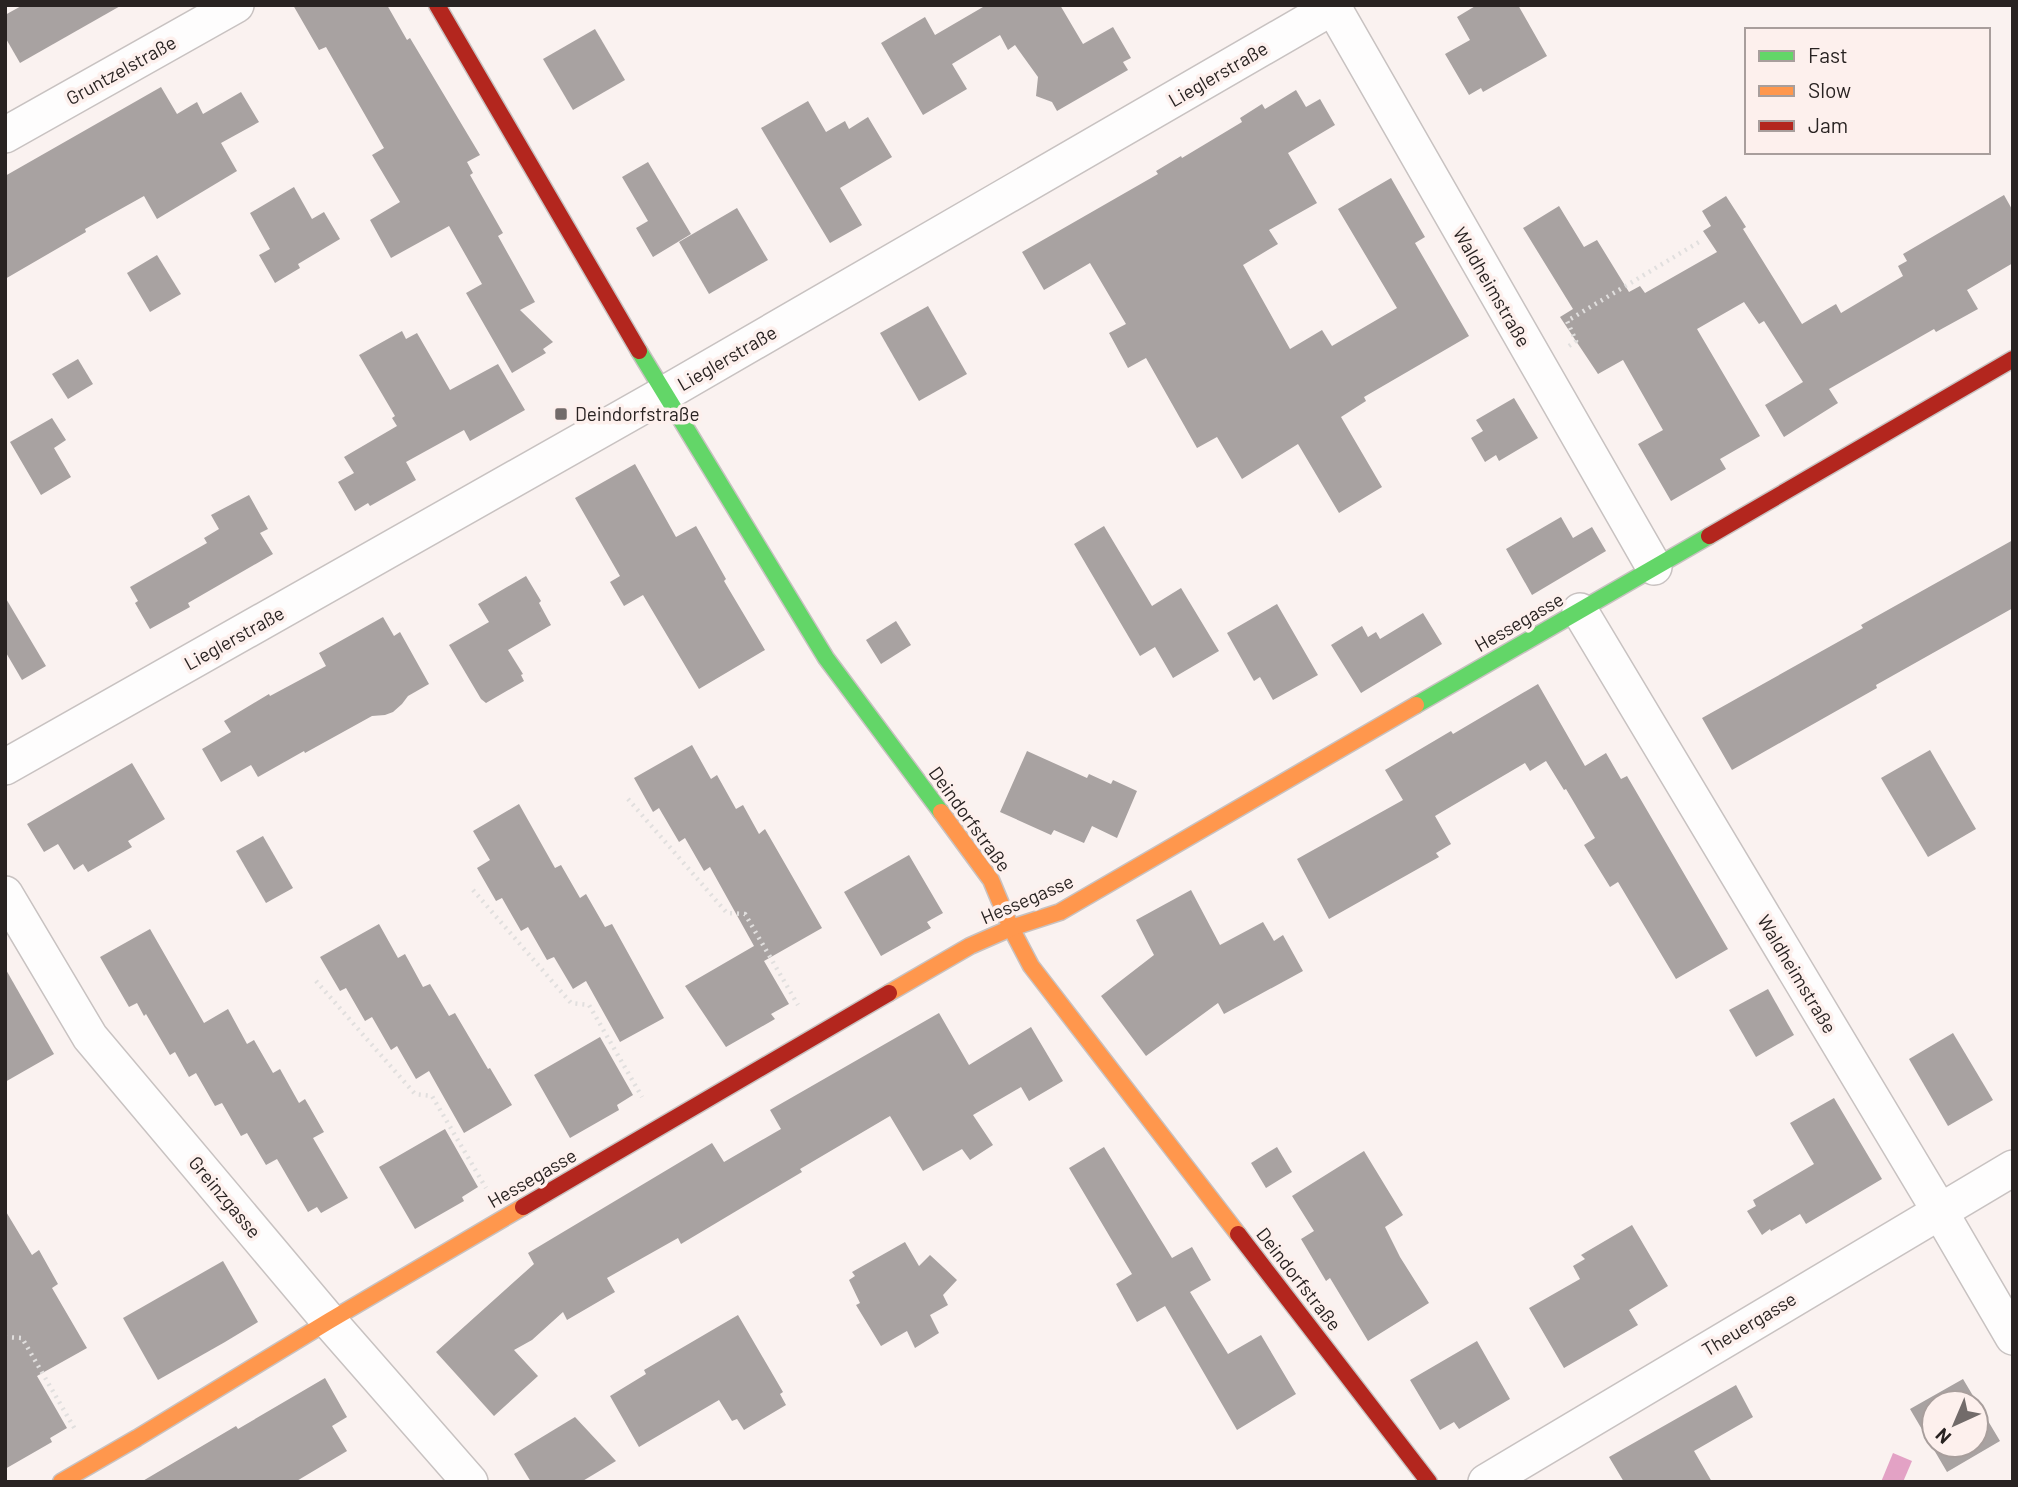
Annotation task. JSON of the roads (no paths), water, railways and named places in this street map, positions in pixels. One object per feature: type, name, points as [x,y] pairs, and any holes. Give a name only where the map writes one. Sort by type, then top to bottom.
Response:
[{"type":"street","name":"Gruntzelstraße","points":[[5,135],[236,5]]},
{"type":"street","name":"Deindorfstraße","points":[[437,5],[664,394],[826,658],[990,880],[1031,966],[1429,1482]]},
{"type":"street","name":"Lieglerstraße","points":[[5,767],[664,394],[1334,6]]},
{"type":"street","name":"Waldheimstraße","points":[[1334,6],[1654,568]]},
{"type":"street","name":"Hessegasse","points":[[61,1482],[329,1321],[970,946],[1011,928],[1060,912],[2013,359]]},
{"type":"street","name":"Waldheimstraße","points":[[1580,611],[2013,1337]]},
{"type":"street","name":"Greinzgasse","points":[[5,894],[90,1037],[329,1321],[470,1482]]},
{"type":"street","name":"Theuergasse","points":[[1486,1482],[2013,1168]]},
{"type":"place","name":"Deindorfstraße","points":[[561,414]]}]
